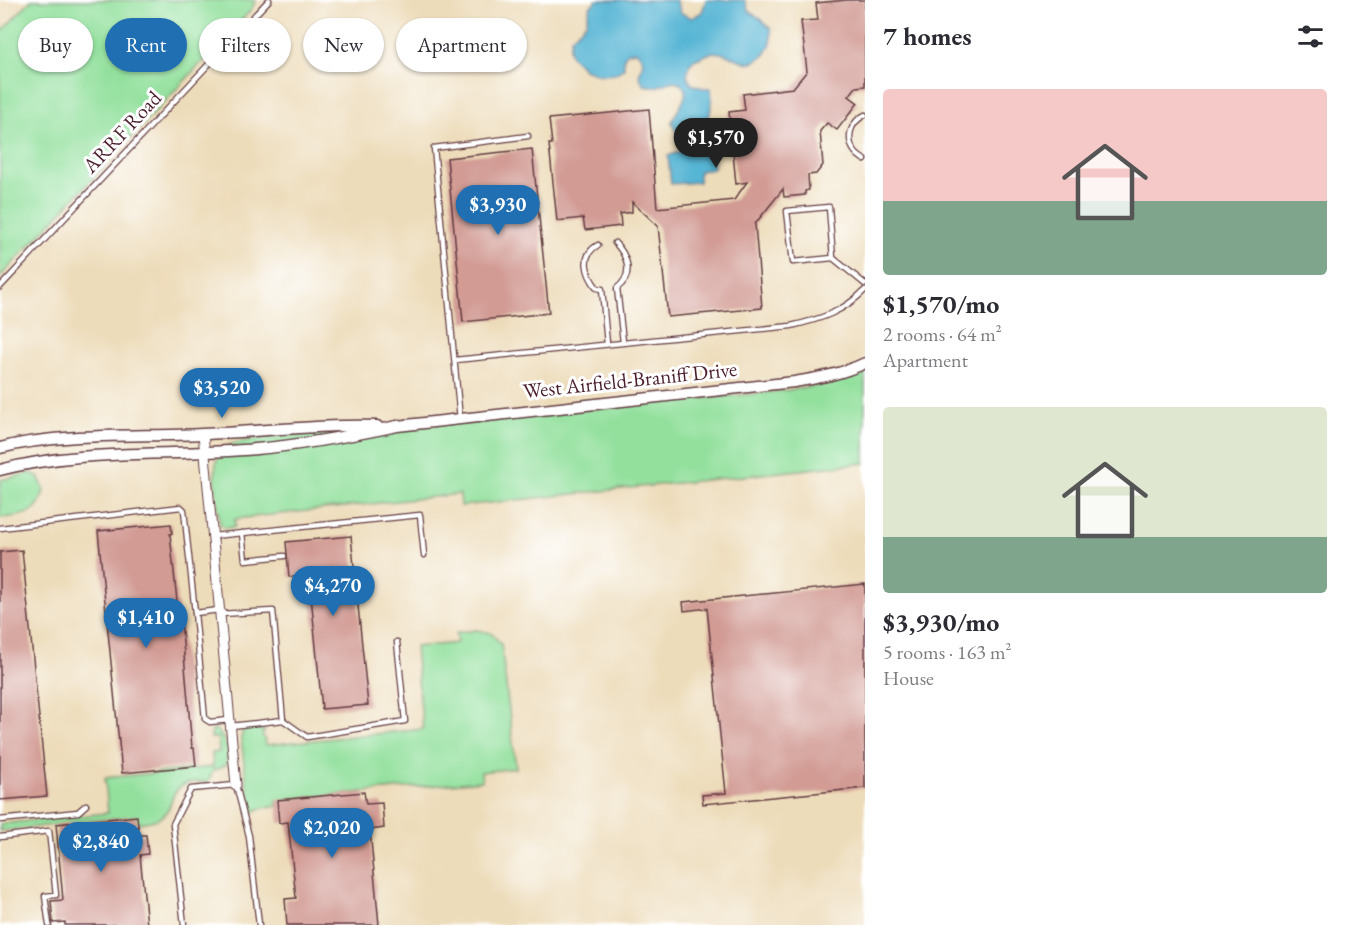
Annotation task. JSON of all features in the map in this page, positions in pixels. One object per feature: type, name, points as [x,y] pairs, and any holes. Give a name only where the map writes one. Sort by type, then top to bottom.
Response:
[{"type":"street","name":"West Airfield-Braniff Drive","points":[[0,470],[58,458],[256,449],[345,437],[397,426],[794,382],[851,370],[865,363]]},
{"type":"street","name":"West Airfield-Braniff Drive","points":[[0,448],[84,438],[203,434],[345,425],[397,426]]},
{"type":"street","points":[[203,434],[236,785]]},
{"type":"lane","name":"ARRF Road","points":[[0,287],[268,0]]},
{"type":"lane","points":[[865,115],[855,122],[849,137],[854,152],[865,160]]},
{"type":"lane","points":[[460,419],[434,147],[528,136]]},
{"type":"lane","points":[[833,258],[828,207],[787,212],[793,262],[833,258],[865,284]]},
{"type":"lane","points":[[615,243],[625,253],[628,268],[623,284],[617,288],[623,342]]},
{"type":"lane","points":[[598,245],[587,257],[587,270],[597,288],[602,289],[607,344]]},
{"type":"lane","points":[[455,360],[791,326],[823,318],[853,302],[865,290]]},
{"type":"lane","points":[[0,528],[181,507],[184,510],[205,719],[210,722],[282,720],[307,737],[405,721],[397,642]]},
{"type":"lane","points":[[213,536],[420,514],[424,555]]},
{"type":"lane","points":[[242,533],[245,560],[284,556]]},
{"type":"lane","points":[[195,613],[273,611],[282,720]]},
{"type":"lane","points":[[184,925],[173,824],[191,789],[236,785],[249,836],[259,925]]},
{"type":"lane","points":[[0,820],[78,812],[86,805]]},
{"type":"lane","points":[[0,837],[49,831],[56,895],[45,896],[49,925]]},
{"type":"green space","points":[[31,0],[256,0],[243,18],[199,18],[199,65],[0,277],[0,33]]},
{"type":"green space","points":[[865,373],[865,463],[461,506],[460,494],[235,519],[235,527],[225,528],[220,524],[215,485],[218,456],[223,449],[232,444],[248,440],[775,392],[821,385]]},
{"type":"green space","points":[[31,473],[38,476],[44,489],[39,504],[23,515],[0,518],[0,480]]},
{"type":"green space","points":[[476,630],[491,633],[501,644],[516,768],[481,772],[482,781],[277,800],[277,806],[250,812],[241,738],[243,730],[260,728],[265,732],[262,732],[266,745],[423,729],[415,647],[457,643],[456,633]]},
{"type":"green space","points":[[216,729],[226,746],[228,755],[226,765],[213,771],[208,782],[192,782],[183,785],[173,796],[166,813],[160,817],[137,823],[136,816],[0,831],[0,824],[108,813],[105,778],[213,767],[212,753],[219,752],[218,738],[211,738],[212,730]]},
{"type":"water","points":[[597,0],[676,0],[681,13],[692,18],[702,12],[706,0],[745,0],[748,10],[771,29],[771,43],[765,55],[753,62],[748,63],[713,52],[690,64],[687,75],[691,84],[711,88],[709,116],[700,127],[700,135],[713,149],[713,169],[699,171],[699,182],[671,184],[668,156],[679,152],[682,144],[672,122],[684,100],[685,89],[681,85],[674,81],[655,87],[644,85],[639,76],[643,60],[636,51],[628,52],[624,57],[624,68],[615,74],[601,75],[584,69],[571,56],[569,49],[571,38],[586,23],[590,7]]},
{"type":"building","points":[[865,0],[865,86],[856,87],[849,96],[858,103],[837,130],[827,123],[820,131],[823,165],[816,174],[808,175],[809,190],[805,191],[805,195],[784,197],[783,189],[755,224],[762,308],[668,317],[658,226],[632,202],[632,212],[620,214],[621,226],[585,230],[583,218],[557,221],[549,144],[552,144],[549,119],[649,109],[657,208],[734,200],[747,182],[736,184],[729,112],[745,110],[743,94],[793,88],[807,71],[801,21],[818,20],[816,3]]},
{"type":"building","points":[[532,149],[549,313],[463,322],[447,158]]},
{"type":"building","points":[[171,524],[172,533],[170,534],[179,620],[181,619],[192,748],[194,748],[196,766],[122,773],[98,531]]},
{"type":"building","points":[[351,536],[368,705],[322,709],[309,575],[289,577],[286,542]]},
{"type":"building","points":[[22,550],[47,796],[0,800],[0,552]]},
{"type":"building","points":[[865,584],[865,788],[703,804],[702,795],[726,793],[707,608],[684,611],[683,602]]},
{"type":"building","points":[[364,792],[366,804],[382,803],[384,828],[370,830],[379,925],[287,925],[285,899],[296,898],[288,822],[279,823],[277,800]]},
{"type":"building","points":[[137,816],[139,835],[146,835],[148,854],[140,855],[147,925],[53,923],[51,901],[63,900],[56,824]]}]
